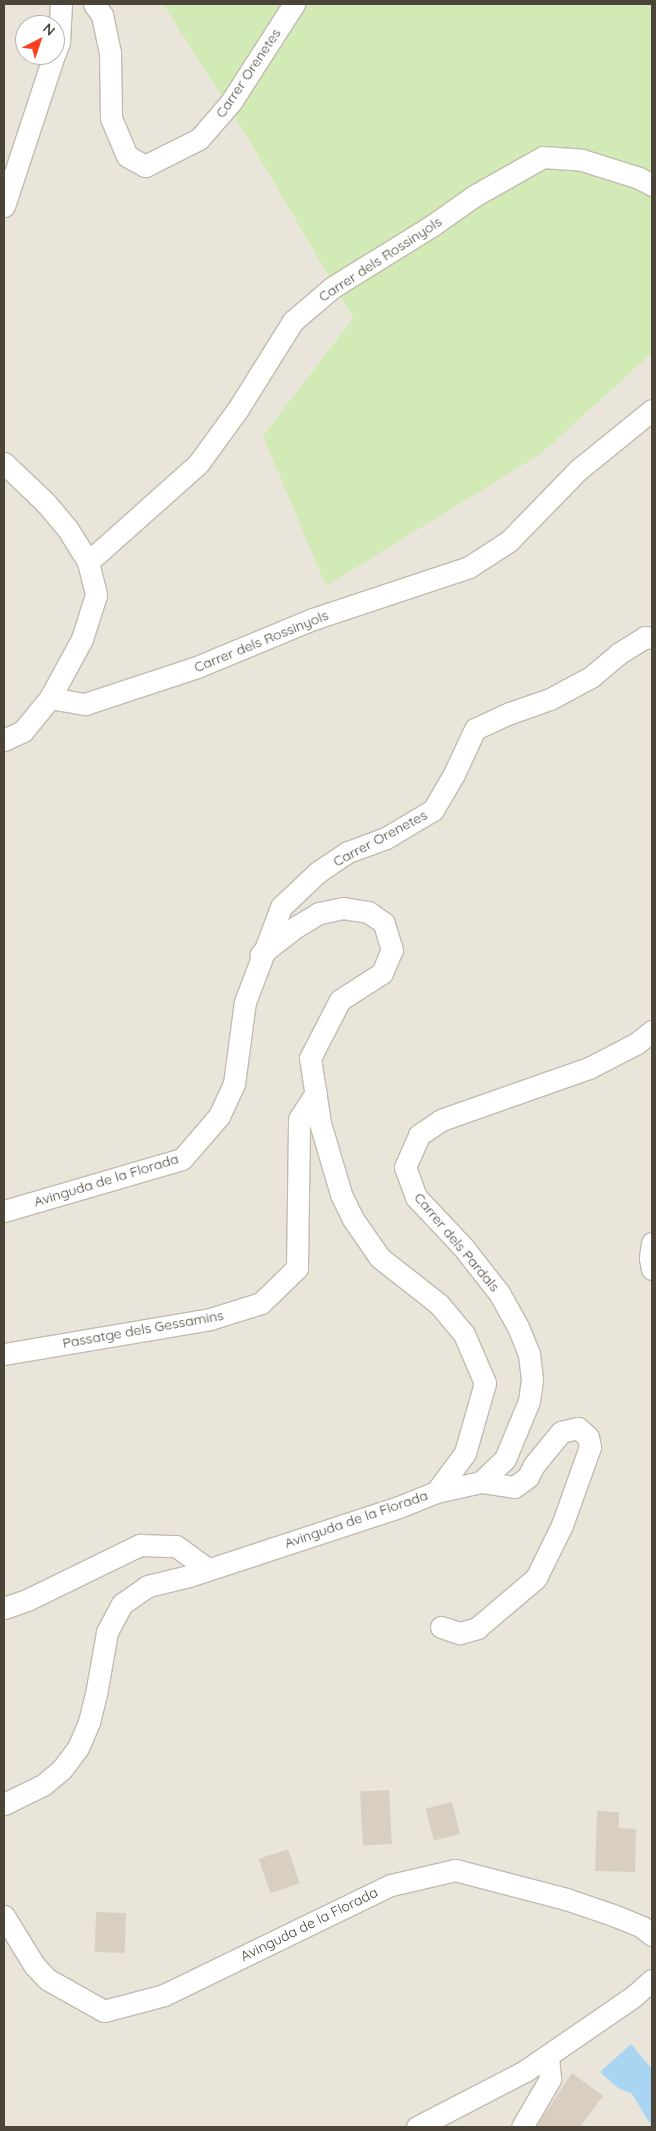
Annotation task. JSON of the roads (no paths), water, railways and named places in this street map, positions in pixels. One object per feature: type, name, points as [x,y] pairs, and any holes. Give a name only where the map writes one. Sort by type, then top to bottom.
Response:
[{"type":"street","name":"Carrer Orenetes","points":[[94,4],[102,15],[110,52],[111,118],[127,156],[145,166],[199,139],[231,102],[294,4]]},
{"type":"street","points":[[4,206],[51,65]]},
{"type":"street","name":"Carrer dels Rossinyols","points":[[88,562],[198,464],[238,409],[293,320],[333,288],[433,225],[474,196],[543,157],[582,160],[640,178],[652,185]]},
{"type":"street","name":"Carrer dels Rossinyols","points":[[50,698],[85,704],[197,667],[313,619],[469,567],[508,541],[578,470],[652,410]]},
{"type":"street","points":[[4,463],[45,502],[67,528],[88,562],[96,595],[82,639],[50,698],[23,731],[4,740]]},
{"type":"street","name":"Carrer Orenetes","points":[[261,954],[281,907],[318,872],[348,852],[386,838],[433,810],[454,774],[475,729],[510,713],[550,699],[591,677],[618,654],[645,637],[652,638]]},
{"type":"street","name":"Avinguda de la Florada","points":[[4,1211],[182,1159],[219,1116],[234,1084],[245,1002],[261,954],[297,926],[319,913],[343,908],[368,912],[384,923],[392,950],[382,973],[340,1000],[310,1058],[323,1132],[341,1194],[352,1219],[380,1258],[440,1305],[464,1334],[485,1383],[464,1453],[436,1492],[398,1507],[208,1570],[148,1586],[122,1604],[107,1632],[96,1694],[89,1722],[78,1748],[62,1769],[44,1785],[4,1804]]},
{"type":"street","name":"Carrer dels Pardals","points":[[481,1482],[505,1459],[529,1401],[532,1379],[529,1354],[499,1293],[463,1247],[416,1196],[405,1167],[419,1135],[441,1120],[589,1068],[637,1043],[652,1031]]},
{"type":"street","name":"Passatge dels Gessamins","points":[[4,1354],[210,1319],[261,1302],[297,1268],[299,1118],[316,1093]]},
{"type":"street","points":[[652,1243],[650,1258],[652,1269]]},
{"type":"street","points":[[436,1492],[481,1482],[514,1487],[528,1477],[534,1465],[561,1432],[578,1428],[588,1437],[590,1447],[562,1526],[536,1578],[477,1628],[460,1633],[441,1627]]},
{"type":"street","points":[[4,1608],[59,1586],[140,1545],[176,1546],[208,1570]]},
{"type":"street","name":"Avinguda de la Florada","points":[[4,1916],[34,1965],[46,1979],[104,2010],[164,1995],[391,1885],[455,1870],[566,1899],[614,1914],[642,1927],[652,1935]]},
{"type":"street","points":[[417,2127],[525,2071],[634,1996],[652,1980]]},
{"type":"street","points":[[522,2127],[550,2079],[548,2055]]},
{"type":"water","points":[[631,2044],[652,2069],[652,2127],[632,2094],[618,2088],[600,2072]]}]
